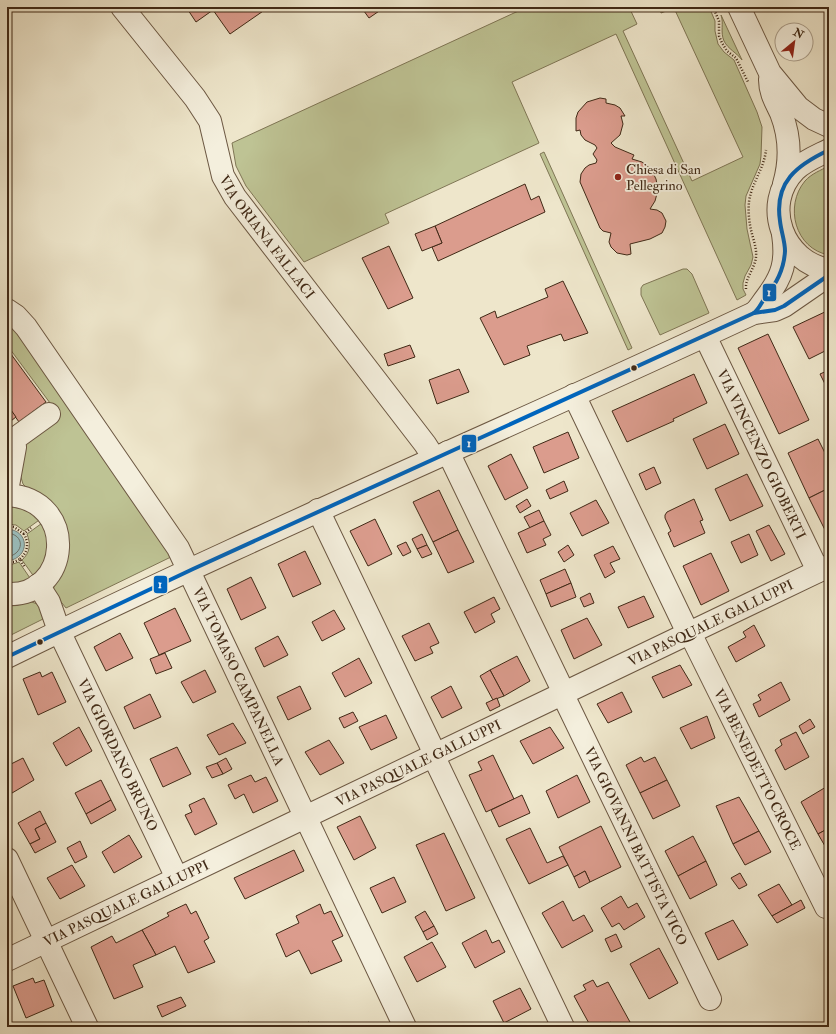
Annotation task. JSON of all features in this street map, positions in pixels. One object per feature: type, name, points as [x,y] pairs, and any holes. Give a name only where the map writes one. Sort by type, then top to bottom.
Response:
[{"type":"street","name":"VIA ORIANA FALLACI","points":[[122,7],[206,113],[212,128],[223,176],[234,197],[420,437],[441,455]]},
{"type":"street","points":[[739,7],[770,73],[798,106],[814,119],[829,126]]},
{"type":"street","points":[[754,313],[774,288],[782,271],[785,250],[780,224],[779,205],[788,166],[788,137],[781,113],[771,92],[767,66]]},
{"type":"street","points":[[784,187],[794,171],[801,165],[829,150]]},
{"type":"street","points":[[782,233],[792,249],[799,256],[815,266],[829,270]]},
{"type":"street","points":[[7,657],[188,570],[318,510],[754,313],[775,310],[784,306],[829,275]]},
{"type":"street","name":"VIA TOMASO CAMPANELLA","points":[[7,310],[16,316],[26,327],[178,548],[405,1027]]},
{"type":"street","name":"VIA VINCENZO GIOBERTI","points":[[705,336],[824,573]]},
{"type":"street","name":"VIA BENEDETTO CROCE","points":[[574,395],[689,633],[826,907]]},
{"type":"street","points":[[7,491],[15,447],[10,435],[49,414]]},
{"type":"street","name":"VIA GIOVANNI BATTISTA VICO","points":[[441,455],[563,693],[710,999]]},
{"type":"street","points":[[7,494],[26,498],[39,505],[49,515],[57,533],[58,553],[51,571],[38,585],[20,593],[7,594]]},
{"type":"street","points":[[318,510],[563,1027]]},
{"type":"street","name":"VIA PASQUALE GALLUPPI","points":[[7,960],[689,633],[824,573]]},
{"type":"street","name":"VIA GIORDANO BRUNO","points":[[38,585],[50,602],[59,631],[177,878]]},
{"type":"street","points":[[7,859],[87,1027]]},
{"type":"path","points":[[713,7],[719,21],[719,36],[722,43],[736,58],[750,87]]},
{"type":"path","points":[[754,313],[746,287],[755,262],[756,253],[750,223],[749,203],[752,190],[763,163],[766,148]]},
{"type":"path","points":[[24,534],[49,515]]},
{"type":"path","points":[[7,526],[14,527],[24,534],[26,539],[27,545],[24,556],[20,559]]},
{"type":"green space","points":[[527,7],[629,7],[637,24],[623,31],[692,181],[743,157],[674,8],[661,13],[660,7],[709,7],[715,21],[715,31],[718,44],[724,52],[734,60],[762,127],[760,164],[746,196],[745,205],[747,229],[753,257],[743,283],[743,289],[746,295],[737,300],[616,34],[512,82],[539,143],[385,214],[389,223],[304,262],[246,186],[236,166],[232,143]]},
{"type":"green space","points":[[721,15],[742,60],[724,41]]},
{"type":"green space","points":[[544,152],[632,348],[628,350],[540,154]]},
{"type":"green space","points":[[829,166],[829,255],[817,251],[801,236],[796,225],[794,214],[795,202],[805,181],[813,174]]},
{"type":"green space","points":[[683,269],[687,269],[692,274],[709,313],[660,335],[641,295],[641,288],[643,285]]},
{"type":"green space","points":[[7,318],[175,555],[66,608],[53,592],[61,564],[28,489],[23,484],[20,474],[22,449],[50,403],[7,345]]},
{"type":"green space","points":[[7,502],[42,518],[24,531],[16,525],[7,524]]},
{"type":"green space","points":[[45,521],[52,545],[35,578],[22,560],[27,554],[29,548],[27,534]]},
{"type":"green space","points":[[19,562],[32,581],[7,587],[7,565]]},
{"type":"green space","points":[[29,601],[40,605],[49,616],[7,637],[7,603]]},
{"type":"water","points":[[7,529],[14,530],[20,534],[24,544],[24,549],[21,554],[15,559],[8,561],[7,561]]},
{"type":"building","points":[[186,7],[269,7],[230,34],[213,10],[196,22]]},
{"type":"building","points":[[361,7],[385,7],[369,18]]},
{"type":"building","name":"Chiesa di San Pellegrino","points":[[600,98],[606,99],[606,103],[620,108],[625,116],[621,116],[623,124],[620,135],[611,143],[615,147],[634,155],[632,159],[642,162],[651,169],[656,179],[658,190],[655,201],[650,209],[657,210],[662,213],[666,221],[662,233],[650,239],[630,244],[631,254],[627,255],[617,253],[611,247],[609,242],[611,233],[603,231],[600,228],[580,182],[581,174],[585,168],[596,163],[597,160],[593,154],[597,148],[595,145],[585,140],[581,135],[580,130],[576,131],[576,118],[578,112],[587,102]]},
{"type":"building","points":[[525,184],[531,200],[539,196],[545,212],[438,261],[432,247],[442,243],[435,226]]},
{"type":"building","points":[[435,226],[442,243],[422,251],[415,234]]},
{"type":"building","points":[[389,246],[413,298],[388,309],[362,258]]},
{"type":"building","points":[[563,281],[588,333],[564,341],[561,334],[527,346],[530,355],[504,365],[480,318],[495,311],[497,318],[548,297],[545,289]]},
{"type":"building","points":[[829,310],[829,349],[809,359],[793,327]]},
{"type":"building","points":[[768,334],[809,420],[779,434],[738,348]]},
{"type":"building","points":[[410,345],[415,357],[388,366],[384,354]]},
{"type":"building","points":[[8,350],[46,402],[19,422],[7,405]]},
{"type":"building","points":[[459,369],[469,392],[437,404],[429,380]]},
{"type":"building","points":[[829,370],[829,392],[820,374]]},
{"type":"building","points":[[694,374],[707,403],[673,419],[674,421],[627,442],[612,411]]},
{"type":"building","points":[[11,410],[16,417],[7,424],[7,413]]},
{"type":"building","points":[[725,424],[739,454],[707,469],[693,439]]},
{"type":"building","points":[[568,432],[579,458],[544,473],[533,447]]},
{"type":"building","points":[[818,439],[829,461],[829,488],[809,498],[788,453]]},
{"type":"building","points":[[511,454],[528,488],[505,500],[488,466]]},
{"type":"building","points":[[654,467],[661,483],[646,490],[639,474]]},
{"type":"building","points":[[747,474],[763,506],[730,521],[715,489]]},
{"type":"building","points":[[564,481],[568,491],[550,499],[546,490]]},
{"type":"building","points":[[829,488],[829,538],[809,498]]},
{"type":"building","points":[[439,490],[458,530],[433,542],[413,502]]},
{"type":"building","points":[[527,499],[531,506],[520,513],[516,506]]},
{"type":"building","points":[[694,499],[703,520],[700,521],[705,533],[674,547],[668,533],[671,531],[665,515],[667,512]]},
{"type":"building","points":[[596,500],[609,523],[582,536],[570,513]]},
{"type":"building","points":[[539,510],[544,521],[530,528],[524,517]]},
{"type":"building","points":[[375,519],[392,554],[368,566],[350,531]]},
{"type":"building","points":[[544,521],[551,535],[543,539],[546,545],[527,553],[518,533]]},
{"type":"building","points":[[769,525],[785,554],[771,561],[756,531]]},
{"type":"building","points":[[458,530],[474,562],[448,573],[433,542]]},
{"type":"building","points":[[422,534],[427,545],[417,549],[412,539]]},
{"type":"building","points":[[749,534],[758,555],[741,563],[731,542]]},
{"type":"building","points":[[406,542],[411,552],[403,556],[397,546]]},
{"type":"building","points":[[427,545],[432,554],[422,558],[417,549]]},
{"type":"building","points":[[568,545],[574,555],[564,562],[558,552]]},
{"type":"building","points":[[613,546],[620,559],[610,563],[615,572],[605,578],[594,555]]},
{"type":"building","points":[[305,551],[321,584],[293,597],[278,564]]},
{"type":"building","points":[[711,553],[729,591],[701,605],[683,566]]},
{"type":"building","points":[[565,569],[571,583],[546,594],[540,580]]},
{"type":"building","points":[[251,577],[266,608],[241,620],[227,589]]},
{"type":"building","points":[[571,583],[576,597],[551,607],[546,594]]},
{"type":"building","points":[[590,593],[594,603],[584,607],[580,598]]},
{"type":"building","points":[[644,596],[654,617],[628,628],[618,607]]},
{"type":"building","points":[[494,597],[500,609],[491,614],[495,622],[475,633],[464,612]]},
{"type":"building","points":[[175,608],[191,641],[159,655],[144,623]]},
{"type":"building","points":[[334,610],[345,629],[322,641],[312,622]]},
{"type":"building","points":[[587,618],[602,645],[574,659],[561,630]]},
{"type":"building","points":[[429,623],[439,643],[430,647],[433,653],[415,661],[402,636]]},
{"type":"building","points":[[754,625],[765,646],[736,662],[728,647],[746,637],[743,632]]},
{"type":"building","points":[[120,633],[133,658],[106,671],[94,647]]},
{"type":"building","points":[[278,636],[288,655],[264,667],[255,648]]},
{"type":"building","points":[[165,653],[172,668],[156,674],[150,659]]},
{"type":"building","points":[[517,656],[530,681],[504,696],[490,670]]},
{"type":"building","points":[[359,658],[372,683],[345,697],[332,673]]},
{"type":"building","points":[[680,665],[692,685],[663,698],[652,677]]},
{"type":"building","points":[[205,670],[216,692],[193,703],[181,682]]},
{"type":"building","points":[[490,670],[504,696],[493,700],[480,676]]},
{"type":"building","points":[[40,672],[42,677],[52,672],[66,702],[38,715],[23,679]]},
{"type":"building","points":[[781,682],[790,700],[759,717],[753,704],[761,700],[758,695]]},
{"type":"building","points":[[300,686],[311,709],[288,720],[277,697]]},
{"type":"building","points":[[451,686],[462,708],[442,718],[431,697]]},
{"type":"building","points":[[622,692],[632,712],[608,723],[597,704]]},
{"type":"building","points":[[150,694],[161,717],[134,729],[124,707]]},
{"type":"building","points":[[497,698],[500,706],[490,711],[486,703]]},
{"type":"building","points":[[353,712],[358,721],[344,728],[339,718]]},
{"type":"building","points":[[386,715],[397,738],[371,750],[359,727]]},
{"type":"building","points":[[707,716],[715,738],[691,749],[680,728]]},
{"type":"building","points":[[810,719],[815,727],[803,734],[799,726]]},
{"type":"building","points":[[233,723],[246,743],[219,755],[207,735]]},
{"type":"building","points":[[79,727],[92,751],[66,766],[53,743]]},
{"type":"building","points":[[550,727],[564,748],[533,764],[520,741]]},
{"type":"building","points":[[796,732],[809,757],[785,770],[775,750],[782,745],[780,740]]},
{"type":"building","points":[[329,740],[344,763],[320,775],[305,752]]},
{"type":"building","points":[[177,747],[191,774],[163,787],[150,759]]},
{"type":"building","points":[[493,755],[514,799],[486,812],[469,775],[482,770],[478,762]]},
{"type":"building","points":[[641,757],[644,762],[655,757],[667,780],[640,793],[626,765]]},
{"type":"building","points":[[23,758],[34,780],[7,796],[7,766]]},
{"type":"building","points":[[226,758],[232,769],[223,774],[217,763]]},
{"type":"building","points":[[217,763],[223,774],[212,778],[206,767]]},
{"type":"building","points":[[251,775],[255,782],[266,777],[278,801],[253,813],[244,794],[235,799],[228,785]]},
{"type":"building","points":[[577,775],[590,802],[558,818],[546,791]]},
{"type":"building","points":[[101,780],[111,800],[86,814],[75,793]]},
{"type":"building","points":[[667,780],[680,806],[653,819],[640,793]]},
{"type":"building","points":[[826,787],[829,792],[829,828],[818,834],[801,802]]},
{"type":"building","points":[[522,795],[530,813],[499,827],[491,810]]},
{"type":"building","points":[[739,797],[759,831],[733,844],[716,806]]},
{"type":"building","points":[[204,798],[217,824],[195,835],[185,815],[192,812],[189,805]]},
{"type":"building","points":[[111,800],[116,810],[91,824],[86,814]]},
{"type":"building","points":[[40,811],[46,823],[35,829],[40,839],[30,844],[18,823]]},
{"type":"building","points":[[360,816],[376,848],[354,860],[337,827]]},
{"type":"building","points":[[46,823],[56,842],[35,853],[30,844],[40,839],[35,829]]},
{"type":"building","points":[[601,826],[621,867],[590,882],[585,871],[574,877],[559,847]]},
{"type":"building","points":[[530,828],[547,863],[563,856],[568,865],[529,884],[506,839]]},
{"type":"building","points":[[829,828],[829,853],[818,834]]},
{"type":"building","points":[[759,831],[771,852],[745,865],[733,844]]},
{"type":"building","points":[[444,833],[475,898],[446,911],[416,845]]},
{"type":"building","points":[[129,835],[142,857],[114,873],[102,852]]},
{"type":"building","points":[[693,836],[706,861],[678,876],[665,851]]},
{"type":"building","points":[[80,841],[87,857],[75,863],[67,848]]},
{"type":"building","points":[[294,850],[304,871],[245,899],[234,878]]},
{"type":"building","points":[[706,861],[717,885],[690,899],[678,876]]},
{"type":"building","points":[[72,865],[85,886],[60,899],[47,878]]},
{"type":"building","points":[[585,871],[590,882],[579,888],[574,877]]},
{"type":"building","points":[[740,873],[747,885],[739,889],[731,878]]},
{"type":"building","points":[[394,877],[406,902],[382,913],[370,888]]},
{"type":"building","points":[[779,884],[792,905],[772,916],[758,895]]},
{"type":"building","points":[[621,896],[628,908],[637,903],[645,917],[624,930],[619,923],[612,927],[601,908]]},
{"type":"building","points":[[801,900],[805,908],[777,923],[772,916]]},
{"type":"building","points":[[563,901],[573,921],[584,915],[593,931],[562,948],[542,913]]},
{"type":"building","points":[[186,904],[191,914],[196,911],[209,938],[204,941],[215,962],[188,973],[175,946],[156,955],[142,930],[169,916],[167,913]]},
{"type":"building","points":[[320,904],[324,914],[331,911],[343,936],[332,941],[342,961],[311,974],[299,950],[286,957],[276,934],[299,923],[296,916]]},
{"type":"building","points":[[425,911],[434,926],[423,932],[415,917]]},
{"type":"building","points":[[733,920],[748,945],[718,960],[705,933]]},
{"type":"building","points":[[434,926],[438,934],[427,940],[423,932]]},
{"type":"building","points":[[142,930],[156,955],[133,965],[143,987],[114,999],[91,947],[112,936],[116,943]]},
{"type":"building","points":[[486,930],[492,943],[499,940],[505,952],[475,968],[462,943]]},
{"type":"building","points":[[616,934],[622,947],[611,952],[605,939]]},
{"type":"building","points":[[432,942],[446,967],[417,982],[404,957]]},
{"type":"building","points":[[659,948],[678,983],[649,999],[630,964]]},
{"type":"building","points":[[33,978],[35,983],[44,980],[54,1006],[26,1018],[13,986]]},
{"type":"building","points":[[593,980],[597,987],[608,982],[630,1022],[621,1027],[614,1027],[611,1022],[602,1027],[591,1027],[574,996],[586,990],[583,985]]},
{"type":"building","points":[[520,988],[531,1009],[504,1023],[493,1001]]},
{"type":"building","points":[[181,997],[186,1006],[162,1017],[157,1006]]},
{"type":"building","points":[[309,1022],[311,1027],[298,1027],[299,1026]]},
{"type":"building","points":[[335,1023],[337,1027],[327,1027]]},
{"type":"transit line","name":"1","points":[[7,657],[193,569],[754,313],[776,282],[783,264],[785,247],[779,207],[784,185],[790,176],[798,169],[807,162],[829,150]]},
{"type":"transit line","name":"1","points":[[754,313],[775,310],[784,306],[829,275]]},
{"type":"place","name":"Chiesa di San Pellegrino","points":[[618,177]]}]
